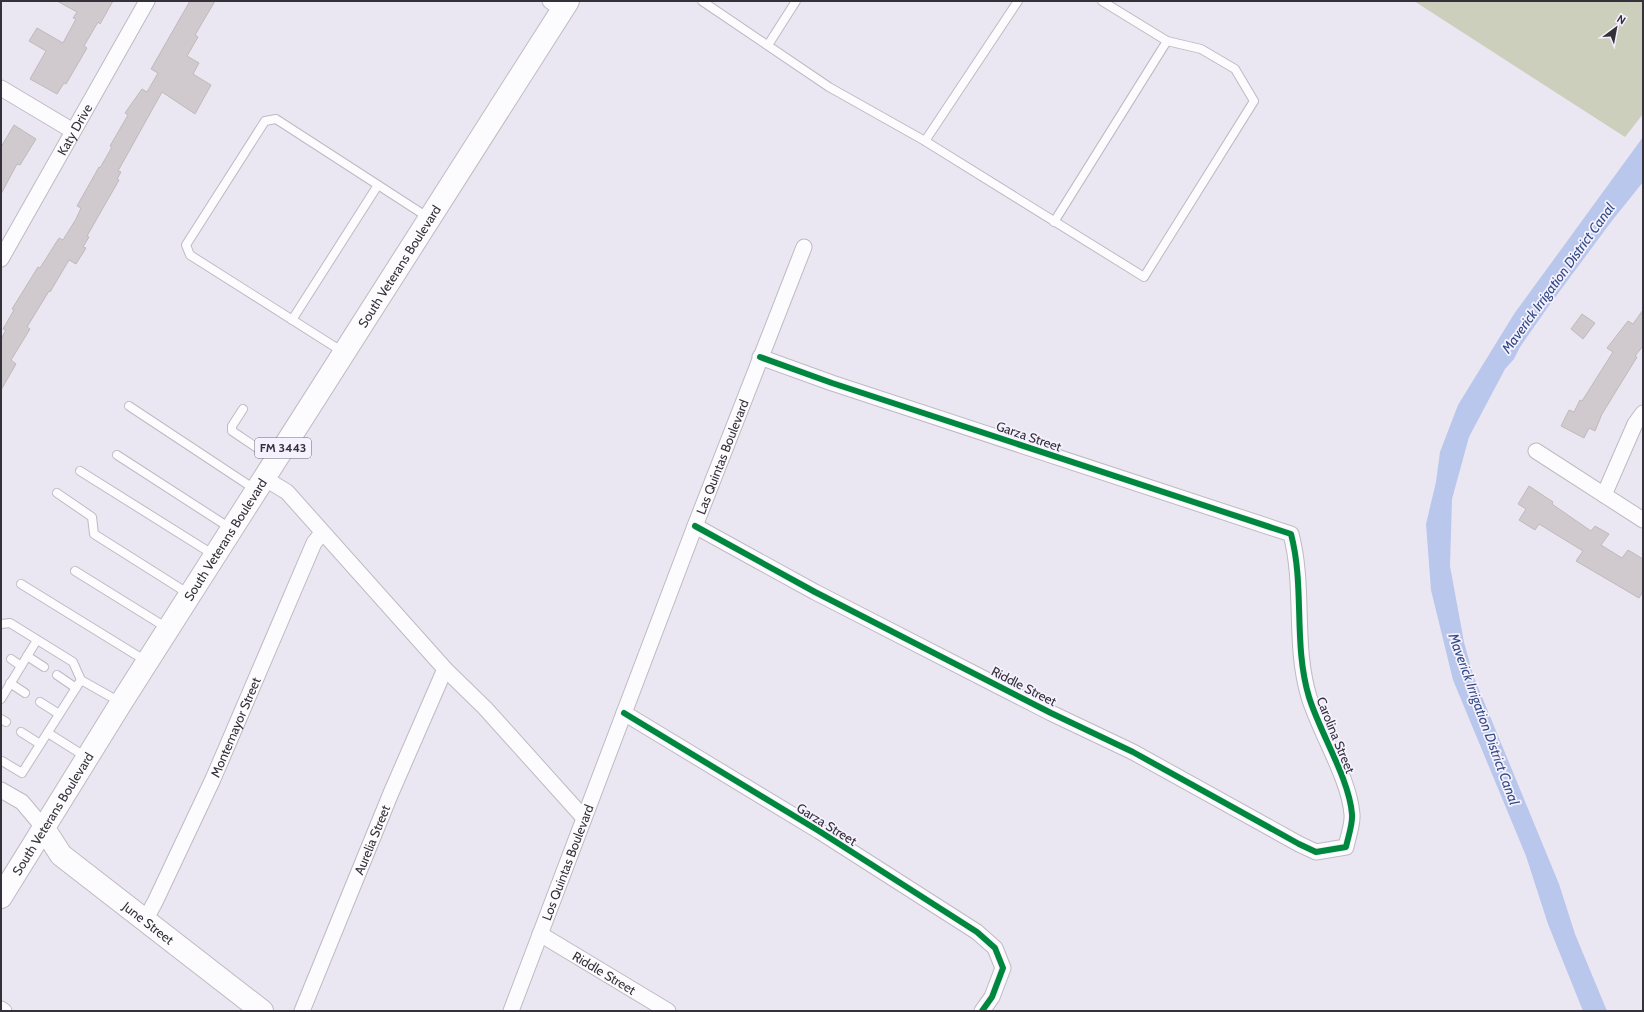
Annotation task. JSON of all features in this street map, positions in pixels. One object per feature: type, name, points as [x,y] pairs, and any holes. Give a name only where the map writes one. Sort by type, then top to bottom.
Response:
[{"type":"main road","name":"South Veterans Boulevard","points":[[1,897],[43,827],[168,628],[429,218],[560,4]]},
{"type":"main road","name":"June Street","points":[[43,827],[61,855],[262,1011]]},
{"type":"street","name":"Katy Drive","points":[[1,259],[147,1]]},
{"type":"street","points":[[1,88],[73,131]]},
{"type":"street","name":"Las Quintas Boulevard","points":[[624,713],[760,357],[804,247]]},
{"type":"street","name":"Garza Street","points":[[760,357],[832,383],[1291,534]]},
{"type":"street","points":[[1604,495],[1635,424],[1643,413]]},
{"type":"street","points":[[1536,451],[1643,520]]},
{"type":"street","points":[[260,484],[287,492],[445,669],[485,708],[584,818]]},
{"type":"street","name":"Riddle Street","points":[[695,526],[815,592],[1051,713],[1133,752],[1299,844],[1316,852],[1346,847]]},
{"type":"street","name":"Montemayor Street","points":[[145,920],[213,779],[314,543],[322,533]]},
{"type":"street","name":"Carolina Street","points":[[1291,534],[1297,556],[1303,666],[1308,695],[1319,726],[1349,796],[1352,815],[1346,847]]},
{"type":"street","name":"Aurelia Street","points":[[302,1011],[391,793],[445,669]]},
{"type":"street","name":"Garza Street","points":[[624,713],[819,831],[977,932],[995,948],[1003,968],[992,997],[982,1011]]},
{"type":"street","name":"Los Quintas Boulevard","points":[[511,1011],[624,713]]},
{"type":"street","points":[[1,790],[22,802],[43,827]]},
{"type":"street","name":"Riddle Street","points":[[540,934],[668,1011]]},
{"type":"lane","points":[[702,1],[829,87],[925,142],[1144,277],[1228,146],[1254,101],[1235,69],[1201,49],[1166,41],[1102,1]]},
{"type":"lane","points":[[768,45],[796,1]]},
{"type":"lane","points":[[925,142],[1018,1]]},
{"type":"lane","points":[[1054,222],[1166,41]]},
{"type":"lane","points":[[343,352],[190,255],[186,245],[265,121],[276,119],[429,218]]},
{"type":"lane","points":[[292,320],[378,185]]},
{"type":"lane","points":[[129,406],[260,484]]},
{"type":"lane","points":[[243,409],[232,426],[232,431],[276,460]]},
{"type":"lane","points":[[117,455],[232,529]]},
{"type":"lane","points":[[80,470],[215,556]]},
{"type":"lane","points":[[57,493],[92,517],[94,534],[190,595]]},
{"type":"lane","points":[[75,571],[168,628]]},
{"type":"lane","points":[[21,584],[147,662]]},
{"type":"lane","points":[[1,624],[10,623],[73,662],[81,680],[121,703]]},
{"type":"lane","points":[[2,696],[37,640]]},
{"type":"lane","points":[[27,656],[44,667]]},
{"type":"lane","points":[[11,659],[21,666]]},
{"type":"lane","points":[[57,676],[76,688]]},
{"type":"lane","points":[[2,761],[22,773],[81,680]]},
{"type":"lane","points":[[10,683],[25,693]]},
{"type":"lane","points":[[40,702],[59,714]]},
{"type":"lane","points":[[21,732],[40,744]]},
{"type":"lane","points":[[48,733],[87,758]]},
{"type":"green space","points":[[1414,1],[1643,1],[1643,114],[1625,137]]},
{"type":"water","name":"Maverick Irrigation District Canal","points":[[1643,137],[1643,182],[1611,222],[1548,307],[1520,347],[1514,359],[1505,369],[1469,437],[1452,499],[1450,566],[1464,642],[1473,675],[1559,884],[1575,934],[1607,1011],[1583,1011],[1548,924],[1526,856],[1453,680],[1431,590],[1426,524],[1436,482],[1440,452],[1458,405],[1514,314]]},
{"type":"building","points":[[57,1],[113,1],[100,24],[98,22],[84,46],[87,48],[66,84],[64,83],[57,94],[30,79],[46,51],[29,41],[37,28],[63,43],[76,19],[73,18],[77,12]]},
{"type":"building","points":[[190,1],[215,1],[195,35],[198,37],[187,56],[199,63],[193,74],[211,85],[195,114],[162,92],[118,171],[121,172],[117,179],[119,180],[87,236],[89,237],[83,247],[86,248],[76,264],[69,260],[27,327],[30,329],[11,360],[16,364],[1,390],[1,339],[6,330],[3,329],[14,310],[12,309],[38,267],[40,268],[59,238],[63,240],[76,219],[81,208],[77,206],[112,147],[110,146],[128,115],[125,113],[142,89],[147,92],[158,73],[151,69]]},
{"type":"building","points":[[14,125],[36,139],[20,165],[17,164],[1,194],[1,147]]},
{"type":"building","points":[[1643,310],[1643,346],[1635,356],[1637,357],[1602,414],[1595,431],[1589,428],[1584,438],[1561,426],[1569,410],[1574,412],[1580,400],[1582,401],[1613,352],[1607,348],[1628,321],[1633,324]]},
{"type":"building","points":[[1582,314],[1595,323],[1583,339],[1571,329]]},
{"type":"building","points":[[1529,486],[1591,531],[1595,526],[1609,534],[1601,545],[1622,558],[1628,550],[1643,559],[1643,591],[1639,598],[1576,561],[1583,551],[1539,524],[1535,530],[1519,520],[1526,509],[1518,504]]},
{"type":"cycle path","points":[[695,526],[815,592],[1051,713],[1133,752],[1299,844],[1316,852],[1346,847],[1352,818],[1350,800],[1340,771],[1314,711],[1304,677],[1301,657],[1299,595],[1295,554],[1291,534],[832,383],[760,357]]},
{"type":"cycle path","points":[[624,713],[819,831],[977,932],[995,948],[1003,968],[992,997],[982,1011]]}]
